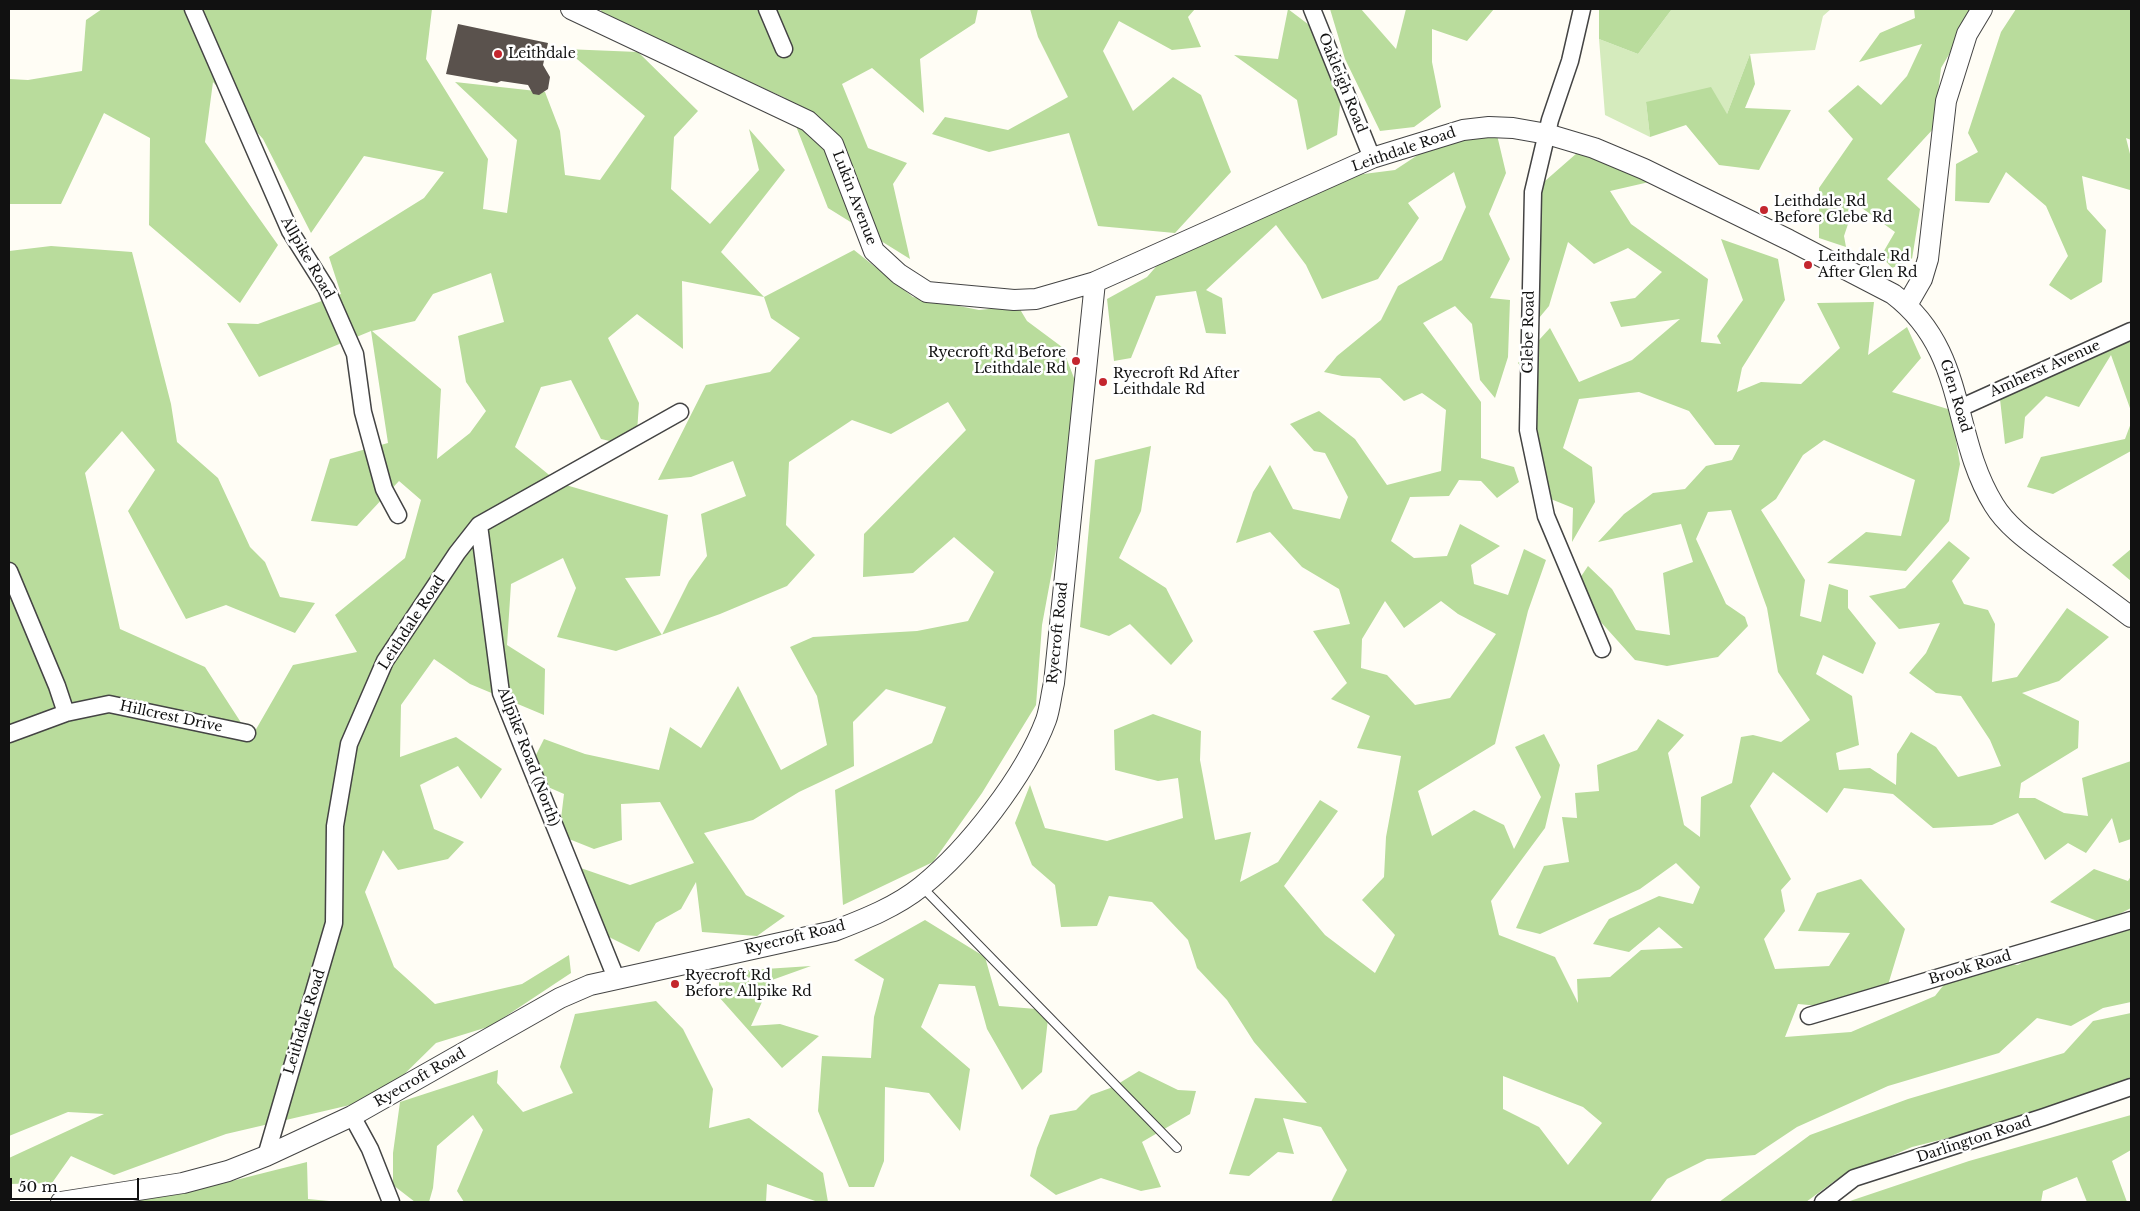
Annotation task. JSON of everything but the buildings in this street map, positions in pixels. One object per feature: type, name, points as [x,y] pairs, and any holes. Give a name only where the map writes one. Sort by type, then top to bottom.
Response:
[{"type":"street","name":"Allpike Road","points":[[193,9],[290,231],[326,288],[355,354],[364,412],[384,489],[398,515]]},
{"type":"street","name":"Lukin Avenue","points":[[571,9],[808,121],[833,144],[874,251],[898,274],[927,292],[1014,300],[1036,299],[1095,282]]},
{"type":"street","points":[[767,9],[784,50]]},
{"type":"street","name":"Oakleigh Road","points":[[1312,9],[1372,158]]},
{"type":"street","name":"Glebe Road","points":[[1582,9],[1570,61],[1555,103],[1533,192],[1528,430],[1546,516],[1602,649]]},
{"type":"street","points":[[1907,305],[1922,279],[1928,259],[1946,101],[1967,34],[1982,9]]},
{"type":"street","name":"Leithdale Road","points":[[1095,282],[1372,158],[1463,130],[1489,127],[1513,128],[1547,134],[1594,148],[1653,173],[1893,294],[1907,305]]},
{"type":"street","name":"Ryecroft Road","points":[[61,1202],[183,1183],[228,1171],[266,1156],[352,1116],[560,998],[616,978],[834,931],[895,905],[922,887],[974,834],[996,806],[1034,746],[1046,719],[1054,683],[1095,282]]},
{"type":"street","name":"Glen Road","points":[[1907,305],[1930,332],[1941,352],[1951,377],[1980,478],[1995,507],[2008,523],[2037,548],[2131,618]]},
{"type":"street","name":"Amherst Avenue","points":[[1960,408],[2131,331]]},
{"type":"street","name":"Leithdale Road","points":[[266,1156],[334,923],[336,826],[349,744],[385,661],[457,553],[479,525],[680,412]]},
{"type":"street","name":"Allpike Road (North)","points":[[479,525],[501,694],[616,978]]},
{"type":"street","points":[[9,571],[57,686],[66,713]]},
{"type":"street","name":"Hillcrest Drive","points":[[9,734],[66,713],[109,704],[247,733]]},
{"type":"street","name":"Brook Road","points":[[1810,1016],[2131,920]]},
{"type":"street","name":"Darlington Road","points":[[1823,1202],[1854,1178],[2044,1118],[2131,1087]]},
{"type":"street","points":[[352,1116],[370,1149],[391,1202]]},
{"type":"lane","points":[[922,887],[1177,1148]]},
{"type":"green space","points":[[102,9],[432,9],[426,59],[488,159],[483,209],[507,213],[517,140],[455,82],[545,92],[560,131],[565,175],[600,180],[645,116],[565,49],[638,52],[698,111],[674,137],[671,189],[710,224],[759,170],[749,129],[785,170],[721,252],[764,297],[682,281],[683,349],[637,314],[608,338],[639,403],[636,447],[601,439],[571,380],[541,387],[515,447],[559,483],[668,515],[660,576],[625,578],[662,635],[616,651],[557,637],[576,588],[563,558],[511,584],[507,645],[545,669],[544,715],[470,684],[434,659],[401,705],[400,757],[456,737],[502,769],[481,799],[458,766],[420,785],[434,829],[464,842],[448,859],[398,870],[383,850],[365,892],[394,967],[435,1004],[522,984],[569,955],[571,973],[491,1026],[436,1043],[380,1098],[226,1134],[114,1175],[71,1156],[52,1183],[9,1184],[9,1158],[104,1114],[68,1112],[9,1136],[9,251],[51,246],[132,252],[171,404],[177,442],[218,478],[250,547],[265,562],[280,597],[315,603],[295,633],[226,605],[186,619],[128,511],[155,470],[122,431],[85,473],[120,629],[205,667],[251,738],[293,665],[357,652],[335,615],[405,558],[421,500],[399,481],[357,526],[311,521],[330,459],[388,443],[371,331],[259,377],[227,323],[258,324],[341,294],[329,257],[424,198],[444,172],[364,156],[311,233],[263,139],[213,82],[205,142],[278,245],[240,303],[149,225],[150,138],[104,113],[61,204],[9,204],[9,79],[28,80],[82,71],[86,20]],"holes":[[[491,273],[504,322],[458,336],[466,382],[486,411],[470,433],[437,459],[441,389],[372,331],[415,321],[433,294]]]},
{"type":"green space","points":[[600,9],[978,9],[975,23],[920,59],[924,113],[872,68],[842,84],[868,148],[907,163],[893,184],[910,259],[828,208],[785,98],[604,15]]},
{"type":"green space","points":[[1030,9],[1195,9],[1188,17],[1201,47],[1172,50],[1119,21],[1103,51],[1133,111],[1173,77],[1201,95],[1231,172],[1175,233],[1098,226],[1069,133],[989,152],[932,134],[945,117],[1008,130],[1068,97],[1038,37]]},
{"type":"green space","points":[[1288,9],[1325,37],[1341,95],[1337,135],[1307,150],[1297,100],[1234,55],[1278,59]]},
{"type":"green space","points":[[1330,9],[1361,9],[1396,49],[1406,9],[1494,9],[1467,41],[1432,29],[1432,62],[1441,107],[1414,127],[1380,131],[1345,59]]},
{"type":"green space","points":[[1599,9],[1672,9],[1638,54],[1599,39]]},
{"type":"green space","points":[[1672,9],[1831,9],[1823,16],[1815,50],[1750,54],[1727,114],[1646,102],[1650,137],[1605,115],[1599,39],[1638,54]]},
{"type":"green space","points":[[1914,9],[1976,9],[1941,68],[1934,128],[1887,179],[1920,209],[1912,259],[1892,268],[1881,256],[1895,232],[1855,203],[1844,236],[1846,247],[1819,238],[1819,188],[1853,139],[1828,111],[1858,85],[1881,105],[1907,76],[1922,44],[1859,62],[1880,33],[1915,18]]},
{"type":"green space","points":[[2016,9],[2131,9],[2131,140],[2126,138],[2131,158],[2131,211],[2130,190],[2082,176],[2087,209],[2106,230],[2102,282],[2071,300],[2049,285],[2068,256],[2046,206],[2006,172],[1989,203],[1955,201],[1956,164],[1978,152],[1968,133],[2001,32]]},
{"type":"green space","points":[[1750,54],[1755,84],[1745,108],[1791,110],[1759,170],[1719,165],[1686,125],[1650,137],[1646,102],[1711,87],[1727,114]]},
{"type":"green space","points":[[1497,135],[1506,173],[1489,214],[1510,259],[1490,298],[1510,300],[1508,357],[1495,398],[1480,380],[1472,324],[1455,306],[1423,323],[1481,402],[1481,458],[1514,467],[1519,482],[1497,498],[1481,481],[1459,480],[1449,496],[1410,497],[1391,541],[1414,558],[1447,556],[1460,524],[1500,546],[1471,565],[1474,584],[1508,595],[1524,549],[1546,560],[1528,611],[1495,744],[1418,791],[1432,836],[1474,810],[1504,825],[1514,849],[1541,797],[1515,747],[1544,734],[1560,765],[1545,828],[1491,901],[1499,935],[1555,957],[1578,1003],[1577,979],[1610,977],[1641,950],[1683,948],[1659,927],[1629,952],[1593,944],[1609,919],[1659,896],[1693,904],[1700,887],[1676,863],[1640,889],[1540,934],[1516,928],[1544,866],[1569,862],[1562,817],[1577,818],[1575,793],[1599,791],[1597,765],[1637,750],[1658,719],[1684,735],[1668,753],[1684,825],[1700,837],[1701,797],[1732,783],[1741,737],[1753,735],[1781,742],[1810,720],[1778,672],[1767,608],[1731,510],[1708,512],[1696,539],[1726,604],[1745,617],[1748,626],[1718,657],[1667,666],[1635,660],[1572,590],[1588,566],[1612,589],[1636,630],[1670,635],[1663,573],[1693,562],[1681,524],[1598,542],[1624,514],[1653,493],[1685,489],[1706,466],[1732,460],[1740,445],[1715,445],[1689,411],[1639,392],[1579,399],[1563,448],[1592,467],[1595,502],[1572,542],[1573,508],[1541,495],[1526,434],[1535,385],[1518,363],[1550,328],[1579,382],[1632,360],[1680,319],[1621,327],[1610,302],[1635,298],[1662,272],[1628,248],[1594,264],[1568,242],[1549,306],[1529,330],[1537,188],[1577,153],[1658,180],[1610,191],[1631,224],[1708,279],[1701,342],[1721,344],[1717,336],[1743,300],[1721,239],[1778,259],[1785,300],[1742,368],[1737,392],[1761,382],[1801,384],[1840,348],[1817,303],[1874,302],[1868,355],[1907,327],[1921,358],[1892,392],[1951,410],[1960,464],[1949,521],[1906,571],[1827,563],[1866,532],[1901,536],[1915,480],[1824,440],[1803,455],[1776,499],[1761,510],[1805,580],[1800,616],[1821,622],[1829,584],[1848,590],[1848,608],[1876,643],[1863,674],[1823,655],[1816,674],[1852,696],[1859,745],[1836,753],[1839,770],[1870,768],[1896,785],[1897,754],[1911,732],[1936,747],[1958,777],[2001,766],[1990,740],[1961,696],[1936,693],[1909,673],[1926,653],[1940,623],[1899,629],[1869,596],[1905,588],[1949,541],[1970,558],[1952,581],[1964,604],[1988,610],[1995,624],[1992,682],[2017,677],[2067,608],[2109,637],[2059,681],[2022,693],[2079,721],[2078,748],[2021,783],[2019,798],[2035,798],[2064,813],[2088,816],[2082,778],[2131,761],[2131,839],[2119,843],[2112,818],[2086,853],[2068,843],[2045,860],[2018,813],[1992,825],[1933,828],[1893,794],[1844,788],[1827,813],[1773,772],[1750,806],[1791,879],[1781,890],[1785,911],[1764,939],[1775,969],[1829,966],[1850,933],[1798,931],[1817,893],[1861,879],[1905,929],[1884,998],[1853,1009],[1798,1004],[1785,1037],[1851,1032],[1935,996],[1961,963],[2018,965],[2063,936],[2131,928],[2131,1002],[2103,1008],[2071,1026],[2037,1018],[1999,1053],[1888,1086],[1797,1127],[1755,1155],[1707,1159],[1667,1179],[1650,1202],[1331,1202],[1347,1170],[1321,1127],[1283,1118],[1294,1154],[1278,1152],[1249,1176],[1229,1174],[1255,1098],[1307,1103],[1254,1042],[1227,1000],[1197,968],[1188,940],[1152,902],[1109,896],[1097,926],[1061,927],[1055,885],[1032,865],[1015,823],[1030,785],[1045,828],[1107,841],[1183,818],[1178,778],[1158,781],[1115,770],[1114,730],[1153,714],[1201,731],[1200,760],[1215,840],[1251,832],[1240,882],[1278,862],[1320,800],[1338,811],[1284,886],[1325,935],[1375,973],[1395,935],[1362,900],[1384,877],[1386,837],[1401,756],[1357,748],[1370,716],[1331,699],[1347,683],[1313,631],[1350,624],[1339,589],[1302,567],[1270,532],[1236,543],[1253,492],[1270,465],[1293,509],[1340,519],[1348,497],[1325,453],[1314,451],[1290,424],[1319,411],[1355,439],[1387,485],[1441,471],[1446,410],[1422,393],[1404,401],[1380,378],[1342,376],[1324,372],[1337,356],[1381,320],[1398,286],[1442,260],[1466,207],[1454,172],[1408,203],[1419,218],[1378,279],[1322,299],[1306,265],[1276,225],[1206,290],[1222,298],[1226,334],[1206,333],[1196,291],[1156,296],[1131,358],[1114,361],[1107,299],[1147,277],[1161,261],[1348,176],[1395,170],[1436,143]],"holes":[[[1385,601],[1404,628],[1441,601],[1458,614],[1496,634],[1450,698],[1415,705],[1387,675],[1361,668],[1362,639]],[[1503,1076],[1583,1107],[1602,1123],[1568,1165],[1539,1127],[1503,1109]]]},
{"type":"green space","points":[[854,250],[913,297],[979,310],[1018,306],[1027,321],[1062,347],[1091,422],[1074,452],[1042,625],[1036,705],[982,793],[933,862],[843,905],[835,790],[932,743],[946,707],[886,689],[853,722],[854,766],[799,792],[753,820],[704,833],[746,895],[785,916],[757,936],[702,932],[696,882],[681,909],[656,923],[639,952],[609,937],[569,864],[630,885],[694,863],[660,802],[621,804],[622,840],[594,849],[559,835],[564,794],[525,777],[544,739],[585,754],[659,770],[670,727],[701,748],[738,686],[781,770],[827,745],[817,696],[790,647],[813,637],[917,631],[968,621],[994,572],[954,537],[913,573],[863,577],[864,534],[966,430],[948,402],[891,434],[852,420],[789,462],[786,525],[815,555],[787,586],[720,614],[662,635],[689,581],[707,556],[701,514],[746,496],[733,461],[691,477],[658,480],[706,385],[770,372],[800,338],[771,318],[764,297]]},
{"type":"green space","points":[[2131,334],[2131,411],[2111,355],[2079,407],[2046,396],[2025,417],[2023,438],[2005,444],[2000,399],[2018,387]]},
{"type":"green space","points":[[2131,423],[2131,451],[2053,494],[2027,487],[2041,457],[2125,439]]},
{"type":"green space","points":[[1151,446],[1141,511],[1119,558],[1166,588],[1193,641],[1171,665],[1130,624],[1109,636],[1080,627],[1095,460]]},
{"type":"green space","points":[[2131,549],[2131,581],[2112,565]]},
{"type":"green space","points":[[2094,869],[2128,881],[2131,876],[2131,908],[2102,923],[2050,902]]},
{"type":"green space","points":[[925,920],[985,957],[999,1006],[1049,1010],[1042,1072],[1022,1090],[987,1029],[975,986],[939,984],[921,1027],[970,1069],[960,1131],[929,1093],[885,1087],[884,1161],[874,1187],[849,1187],[818,1111],[822,1056],[871,1058],[874,1017],[884,979],[854,960]]},
{"type":"green space","points":[[811,966],[772,980],[751,1026],[780,1024],[819,1036],[782,1068],[719,997],[719,972]]},
{"type":"green space","points":[[656,1001],[683,1029],[713,1089],[709,1128],[749,1118],[823,1173],[828,1202],[818,1202],[767,1184],[766,1202],[464,1202],[457,1191],[483,1130],[473,1115],[437,1146],[433,1188],[429,1202],[415,1202],[393,1185],[393,1153],[400,1102],[498,1070],[497,1083],[523,1112],[573,1093],[560,1067],[575,1014]]},
{"type":"green space","points":[[2131,1013],[2131,1084],[2052,1112],[1912,1147],[1836,1180],[1806,1202],[1719,1202],[1810,1135],[1908,1099],[2064,1053],[2093,1021]]},
{"type":"green space","points":[[1139,1071],[1178,1090],[1196,1091],[1190,1114],[1142,1142],[1161,1187],[1141,1191],[1101,1178],[1056,1195],[1030,1176],[1037,1148],[1050,1115],[1076,1110],[1091,1095],[1113,1087]]},
{"type":"green space","points":[[2131,1115],[2131,1150],[2112,1161],[2127,1202],[2087,1202],[2077,1177],[2043,1191],[2041,1202],[1847,1202],[1969,1161]]},
{"type":"green space","points":[[307,1162],[308,1199],[340,1202],[122,1202],[224,1183]]},
{"type":"place","name":"Leithdale","points":[[498,54]]},
{"type":"place","name":"Leithdale Rd Before Glebe Rd","points":[[1764,210]]},
{"type":"place","name":"Leithdale Rd After Glen Rd","points":[[1808,265]]},
{"type":"place","name":"Ryecroft Rd Before Leithdale Rd","points":[[1076,361]]},
{"type":"place","name":"Ryecroft Rd After Leithdale Rd","points":[[1103,382]]},
{"type":"place","name":"Ryecroft Rd Before Allpike Rd","points":[[675,984]]}]
